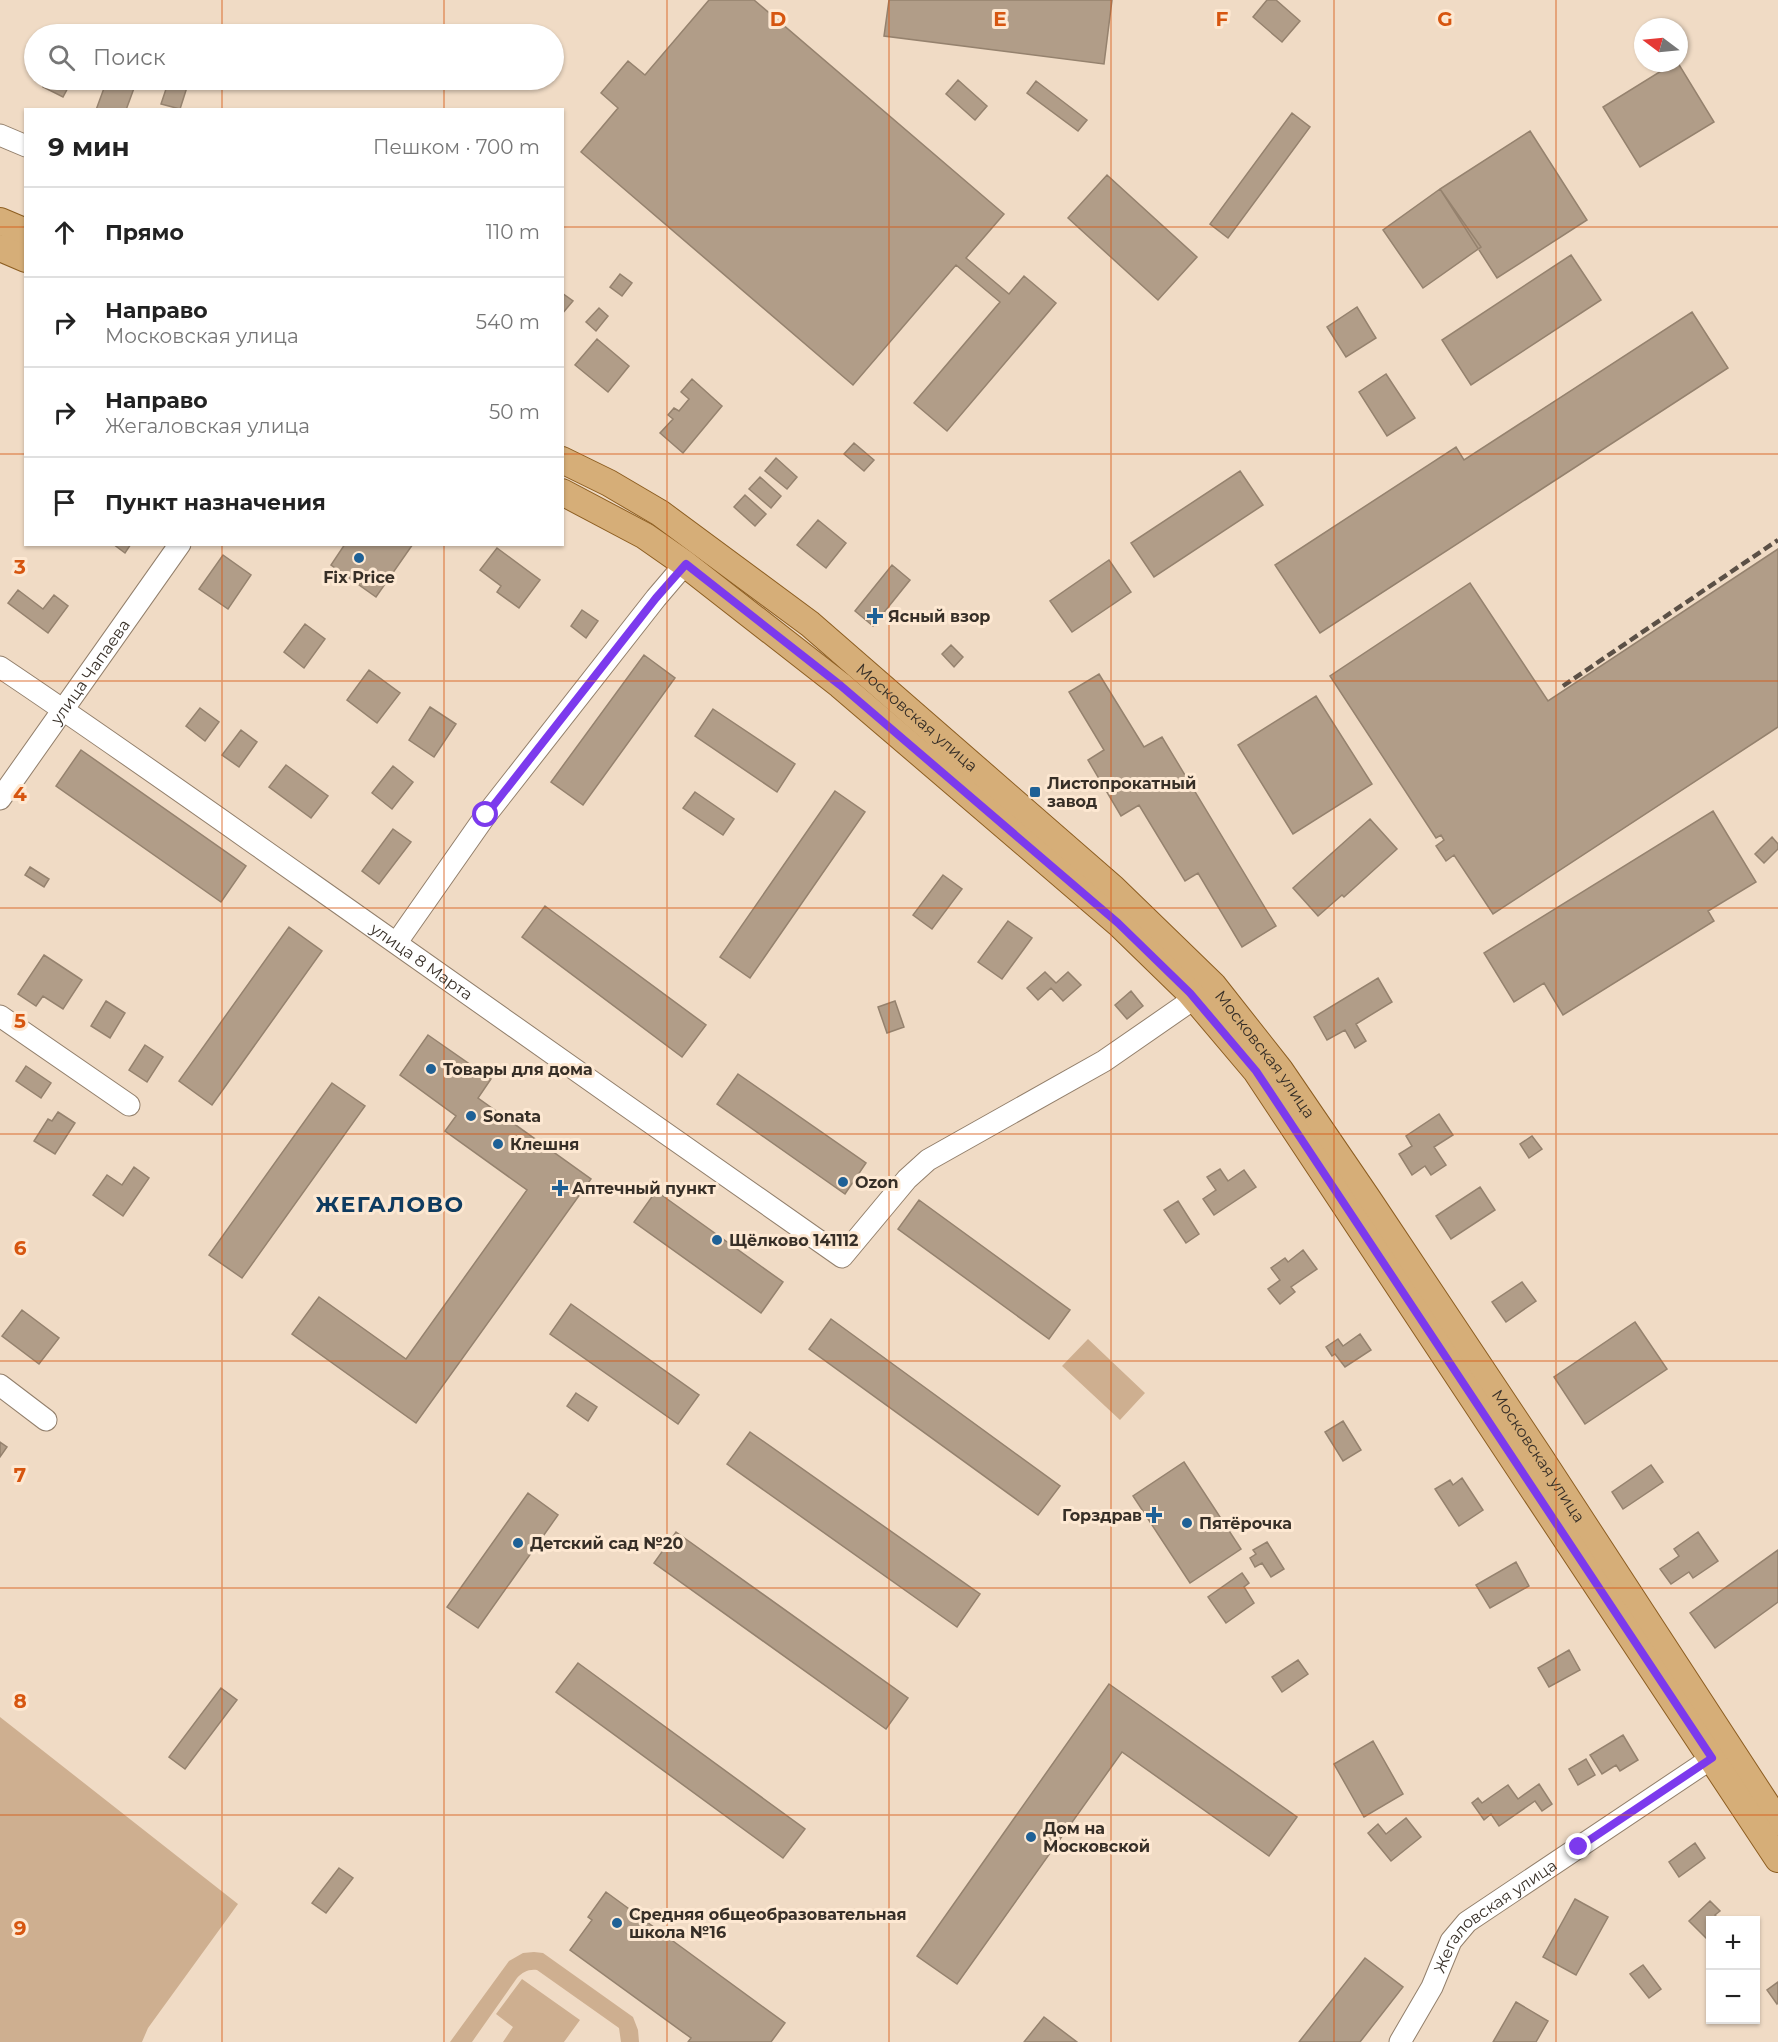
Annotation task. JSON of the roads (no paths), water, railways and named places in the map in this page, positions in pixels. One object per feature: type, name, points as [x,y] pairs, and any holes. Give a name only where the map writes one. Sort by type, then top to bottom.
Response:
[{"type":"main road","points":[[0,221],[24,231]]},
{"type":"main road","points":[[0,248],[24,258]]},
{"type":"main road","name":"Московская улица","points":[[564,461],[609,483],[660,513],[810,624],[1113,888],[1213,984],[1280,1070],[1362,1190],[1540,1456],[1778,1822]]},
{"type":"main road","name":"Московская улица","points":[[564,493],[645,536],[686,564],[840,685],[1118,923],[1195,998],[1256,1071],[1778,1859]]},
{"type":"street","points":[[0,135],[24,145]]},
{"type":"street","name":"улица Чапаева","points":[[0,799],[179,546]]},
{"type":"street","points":[[396,942],[486,815],[656,598],[686,564]]},
{"type":"street","name":"улица 8 Марта","points":[[0,667],[396,942],[842,1257],[907,1179],[928,1160],[1104,1061],[1195,998]]},
{"type":"street","points":[[0,1016],[129,1105]]},
{"type":"street","points":[[0,1385],[45,1420]]},
{"type":"street","name":"Жегаловская улица","points":[[1400,2042],[1432,1987],[1451,1941],[1467,1922],[1712,1758]]},
{"type":"railway","points":[[1563,686],[1778,540]]},
{"type":"place","name":"Fix Price","points":[[359,558]]},
{"type":"place","name":"Ясный взор","points":[[875,616]]},
{"type":"place","name":"Листопрокатный завод","points":[[1035,792]]},
{"type":"place","name":"Товары для дома","points":[[431,1069]]},
{"type":"place","name":"Sonata","points":[[471,1116]]},
{"type":"place","name":"Клешня","points":[[498,1144]]},
{"type":"place","name":"Ozon","points":[[843,1182]]},
{"type":"place","name":"Аптечный пункт","points":[[560,1188]]},
{"type":"place","name":"Щёлково 141112","points":[[717,1240]]},
{"type":"place","name":"Горздрав","points":[[1154,1515]]},
{"type":"place","name":"Пятёрочка","points":[[1187,1523]]},
{"type":"place","name":"Детский сад №20","points":[[518,1543]]},
{"type":"place","name":"Дом на Московской","points":[[1031,1837]]},
{"type":"place","name":"Средняя общеобразовательная школа №16","points":[[617,1923]]},
{"type":"district","name":"ЖЕГАЛОВО","points":[[390,1204]]}]
